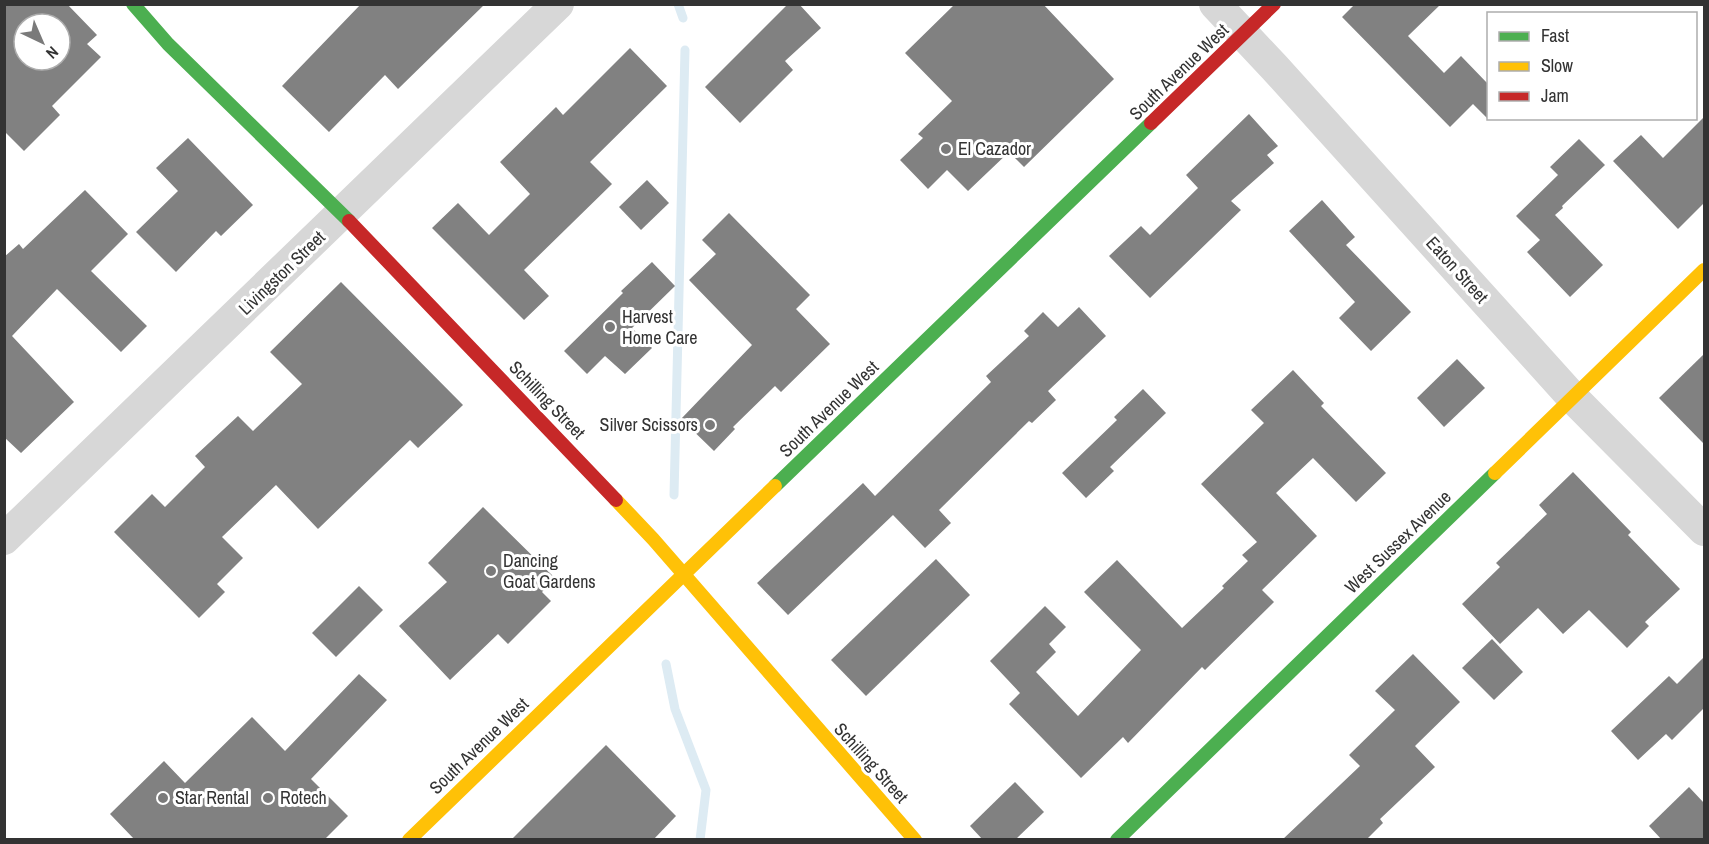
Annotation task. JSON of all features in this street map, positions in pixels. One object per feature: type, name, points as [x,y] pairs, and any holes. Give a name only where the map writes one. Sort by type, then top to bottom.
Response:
[{"type":"street","name":"Schilling Street","points":[[133,4],[168,44],[343,214],[613,496],[684,574],[915,840]]},
{"type":"street","name":"Livingston Street","points":[[4,539],[558,4]]},
{"type":"street","name":"Eaton Street","points":[[1215,4],[1573,398],[1704,530]]},
{"type":"street","name":"South Avenue West","points":[[409,840],[1274,4]]},
{"type":"street","name":"West Sussex Avenue","points":[[1117,840],[1704,270]]},
{"type":"building","points":[[4,4],[67,4],[97,35],[87,44],[101,57],[52,106],[60,115],[24,151],[4,131]]},
{"type":"building","points":[[361,4],[485,4],[398,89],[385,75],[329,132],[282,86]]},
{"type":"building","points":[[788,4],[799,4],[821,28],[785,61],[793,70],[740,123],[705,87]]},
{"type":"building","points":[[955,4],[1043,4],[1114,79],[1024,167],[1009,152],[968,191],[947,170],[928,189],[900,160],[923,138],[918,134],[952,101],[905,53]]},
{"type":"building","points":[[1355,4],[1441,4],[1408,36],[1444,73],[1461,56],[1487,83],[1487,118],[1473,104],[1450,127],[1342,17]]},
{"type":"building","points":[[630,48],[667,86],[590,162],[612,184],[524,270],[549,296],[524,320],[432,228],[458,203],[489,235],[530,194],[500,162],[556,107],[563,115]]},
{"type":"building","points":[[1249,114],[1278,146],[1267,155],[1274,163],[1231,201],[1241,210],[1150,298],[1109,256],[1141,226],[1150,235],[1198,188],[1186,175]]},
{"type":"building","points":[[1704,117],[1704,203],[1678,229],[1613,161],[1641,135],[1663,158]]},
{"type":"building","points":[[188,138],[253,205],[221,236],[216,231],[176,272],[136,232],[178,191],[156,168]]},
{"type":"building","points":[[1579,139],[1605,165],[1555,215],[1603,265],[1570,297],[1527,252],[1540,240],[1516,216],[1558,175],[1550,167]]},
{"type":"building","points":[[647,180],[669,203],[641,230],[619,207]]},
{"type":"building","points":[[85,190],[128,234],[91,271],[147,326],[121,352],[57,289],[12,336],[74,402],[21,453],[4,437],[4,257],[19,244],[23,249]]},
{"type":"building","points":[[1322,200],[1355,237],[1346,245],[1411,312],[1371,351],[1339,318],[1355,302],[1289,231]]},
{"type":"building","points":[[729,213],[810,295],[796,309],[830,344],[781,392],[775,386],[733,427],[735,429],[714,451],[681,419],[752,345],[689,280],[716,254],[702,240]]},
{"type":"building","name":"Harvest Home Care","points":[[652,262],[675,286],[632,328],[652,348],[625,374],[605,356],[587,374],[564,351]]},
{"type":"building","points":[[341,282],[463,405],[418,448],[410,440],[318,529],[276,485],[222,537],[243,558],[217,584],[225,592],[199,618],[114,532],[152,494],[165,507],[205,467],[195,456],[238,416],[253,431],[302,384],[270,352]]},
{"type":"building","points":[[1079,307],[1106,336],[1048,391],[1056,400],[1032,423],[1029,421],[939,510],[951,523],[925,548],[893,515],[788,615],[757,583],[863,483],[875,496],[991,382],[986,376],[1029,336],[1024,331],[1043,312],[1058,327]]},
{"type":"building","points":[[1704,354],[1704,444],[1659,398]]},
{"type":"building","points":[[1457,359],[1485,388],[1444,427],[1417,398]]},
{"type":"building","points":[[1293,370],[1324,403],[1321,406],[1386,473],[1356,502],[1313,458],[1276,493],[1317,536],[1262,590],[1274,602],[1205,670],[1202,667],[1128,743],[1123,737],[1081,778],[1009,704],[1020,693],[990,661],[1045,606],[1066,627],[1049,644],[1056,652],[1036,672],[1078,716],[1141,650],[1084,592],[1117,560],[1182,628],[1224,588],[1222,586],[1248,561],[1242,555],[1257,542],[1201,484],[1264,423],[1251,410]]},
{"type":"building","points":[[1143,389],[1166,413],[1110,467],[1114,471],[1086,498],[1062,473],[1117,420],[1114,417]]},
{"type":"building","points":[[1573,472],[1631,532],[1628,535],[1680,589],[1645,622],[1649,626],[1627,648],[1589,610],[1563,634],[1538,608],[1500,644],[1462,604],[1500,567],[1496,563],[1547,514],[1539,505]]},
{"type":"building","name":"Dancing Goat Gardens","points":[[483,507],[555,578],[542,592],[551,601],[508,644],[498,634],[450,680],[399,626],[447,582],[428,563]]},
{"type":"building","points":[[936,559],[970,595],[866,696],[831,660]]},
{"type":"building","points":[[359,586],[383,610],[336,657],[312,633]]},
{"type":"building","points":[[1492,639],[1523,672],[1494,700],[1462,668]]},
{"type":"building","points":[[1413,654],[1460,702],[1415,746],[1435,767],[1380,819],[1383,823],[1366,840],[1282,840],[1360,766],[1349,755],[1395,710],[1375,691]]},
{"type":"building","points":[[1704,657],[1704,708],[1672,740],[1666,734],[1638,760],[1611,731],[1669,676],[1677,684]]},
{"type":"building","points":[[359,674],[387,700],[311,779],[348,816],[324,840],[135,840],[110,814],[164,761],[185,783],[252,717],[285,751]]},
{"type":"building","points":[[606,745],[676,816],[653,840],[511,840]]},
{"type":"building","points":[[1015,782],[1044,812],[1015,840],[983,840],[970,826]]},
{"type":"building","points":[[1689,787],[1704,803],[1704,840],[1662,840],[1649,826]]},
{"type":"waterway","points":[[678,4],[683,18]]},
{"type":"waterway","points":[[674,495],[685,50]]},
{"type":"waterway","points":[[666,664],[675,709],[706,790],[700,840]]},
{"type":"traffic: fast","points":[[133,4],[168,44],[349,221]]},
{"type":"traffic: fast","points":[[775,486],[1151,123]]},
{"type":"traffic: fast","points":[[1117,840],[1495,473]]},
{"type":"traffic: slow","points":[[1495,473],[1704,270]]},
{"type":"traffic: slow","points":[[409,840],[775,486]]},
{"type":"traffic: slow","points":[[616,500],[653,539],[915,840]]},
{"type":"traffic: jam","points":[[1151,123],[1274,4]]},
{"type":"traffic: jam","points":[[349,221],[616,500]]},
{"type":"place","name":"El Cazador","points":[[946,149]]},
{"type":"place","name":"Harvest Home Care","points":[[610,327]]},
{"type":"place","name":"Silver Scissors","points":[[710,425]]},
{"type":"place","name":"Dancing Goat Gardens","points":[[491,571]]},
{"type":"place","name":"Star Rental","points":[[163,798]]},
{"type":"place","name":"Rotech","points":[[268,798]]}]
